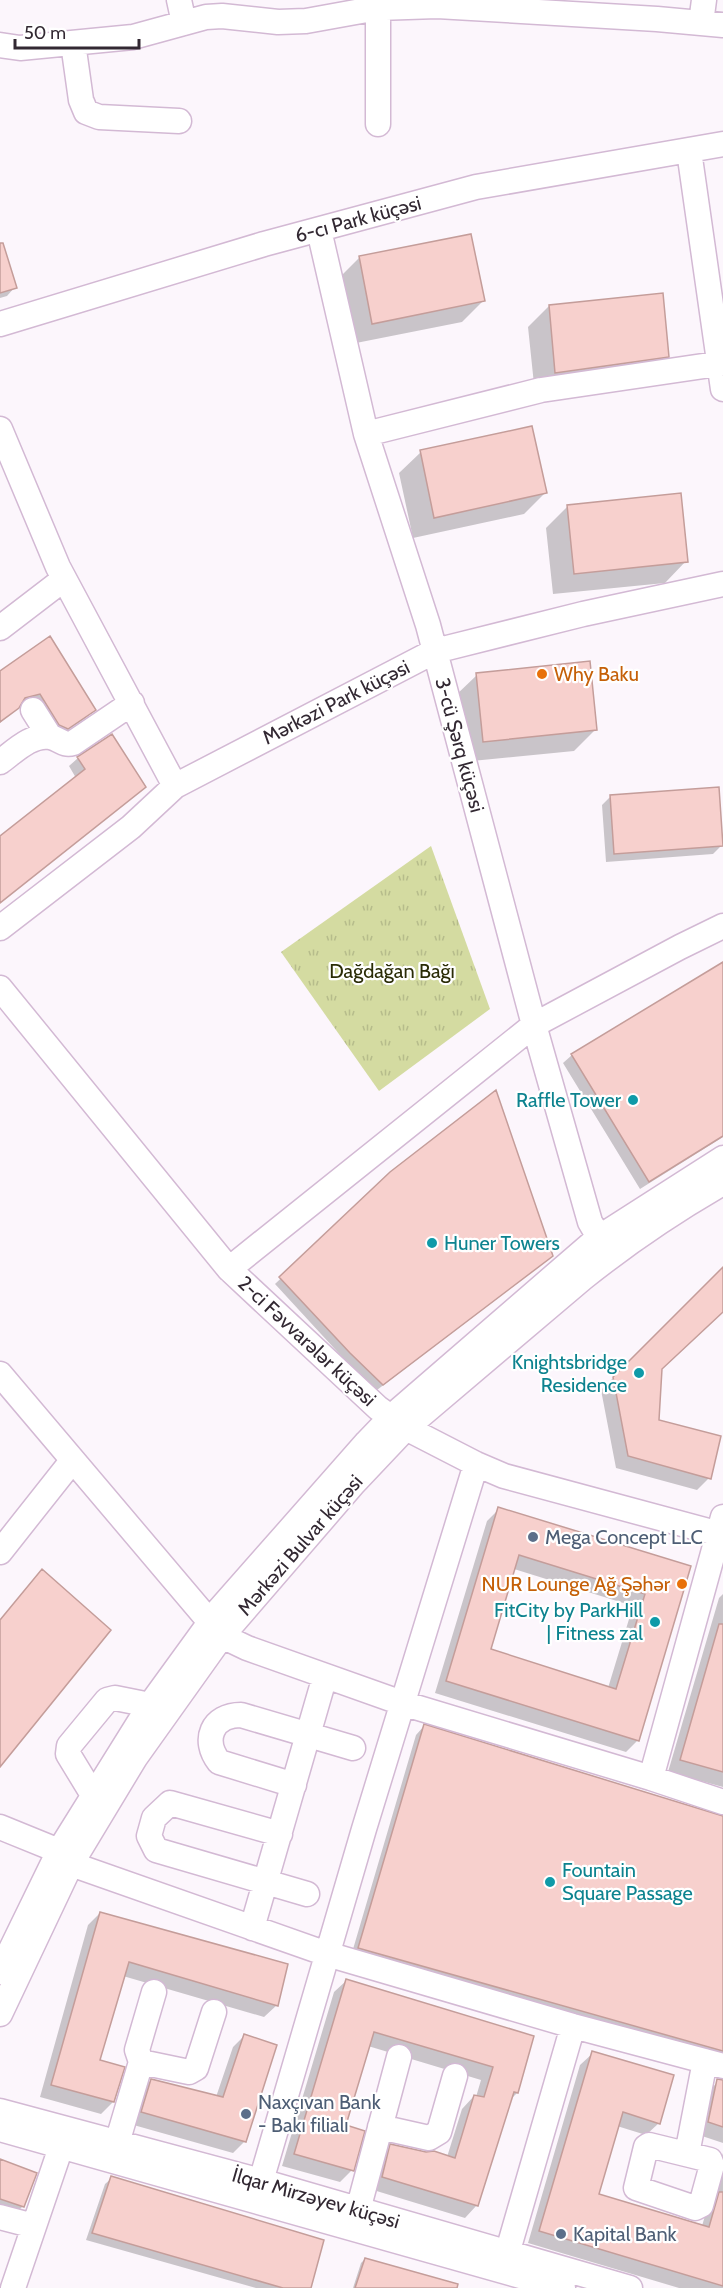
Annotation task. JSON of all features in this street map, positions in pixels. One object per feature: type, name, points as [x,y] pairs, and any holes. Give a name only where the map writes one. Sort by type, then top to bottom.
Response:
[{"type":"street","points":[[0,45],[20,48],[133,37],[182,11],[206,16],[278,22],[306,21],[327,8],[437,3],[709,16]]},
{"type":"street","points":[[378,4],[378,124]]},
{"type":"street","points":[[73,43],[81,100],[86,112],[99,117],[179,121]]},
{"type":"street","name":"6-cı Park küçəsi","points":[[0,324],[264,244],[476,188],[723,144]]},
{"type":"street","points":[[689,151],[722,364],[723,389]]},
{"type":"street","name":"3-cü Şərq küçəsi","points":[[319,230],[366,434],[435,651],[534,1025],[590,1222],[604,1247]]},
{"type":"street","points":[[366,434],[541,390],[722,364]]},
{"type":"street","points":[[0,429],[64,579],[175,786]]},
{"type":"street","points":[[0,627],[64,579]]},
{"type":"street","name":"Mərkəzi Park küçəsi","points":[[0,928],[131,827],[175,786],[435,651],[583,614],[723,584]]},
{"type":"street","points":[[33,710],[50,737],[64,744],[73,743],[132,703]]},
{"type":"street","points":[[0,762],[31,741],[50,737]]},
{"type":"street","points":[[229,1269],[534,1025],[680,946],[723,926]]},
{"type":"street","name":"2-ci Fəvvarələr küçəsi","points":[[0,988],[229,1269],[378,1408],[398,1423],[504,1476],[722,1529]]},
{"type":"street","name":"Mərkəzi Bulvar küçəsi","points":[[0,2014],[93,1795],[150,1705],[216,1629],[354,1483],[398,1423],[604,1247],[723,1158]]},
{"type":"street","name":"Mərkəzi Bulvar küçəsi","points":[[604,1247],[723,1183]]},
{"type":"street","points":[[0,1374],[216,1629],[247,1648],[402,1703],[723,1802]]},
{"type":"street","points":[[0,1552],[72,1461]]},
{"type":"street","points":[[261,2181],[402,1703],[476,1464]]},
{"type":"street","points":[[651,1778],[722,1529]]},
{"type":"street","name":"Mərkəzi Bulvar küçəsi","points":[[0,1972],[65,1857],[135,1758],[216,1629]]},
{"type":"street","points":[[252,1928],[325,1676]]},
{"type":"street","points":[[93,1795],[68,1754],[69,1746],[107,1701],[115,1698],[150,1705]]},
{"type":"street","points":[[294,1785],[219,1762],[213,1755],[210,1739],[217,1722],[228,1715],[241,1715],[353,1748]]},
{"type":"street","points":[[280,1834],[170,1803],[154,1818],[149,1836],[156,1850],[307,1894]]},
{"type":"street","points":[[0,1827],[65,1857],[327,1954],[573,2026],[714,2064],[687,2154]]},
{"type":"street","points":[[117,2143],[141,2062],[137,2050],[154,1992]]},
{"type":"street","points":[[141,2062],[189,2072],[196,2068],[214,2013]]},
{"type":"street","points":[[502,2271],[573,2026]]},
{"type":"street","points":[[358,2210],[399,2057]]},
{"type":"street","points":[[380,2127],[429,2138],[439,2132],[455,2076]]},
{"type":"street","name":"İlqar Mirzəyev küçəsi","points":[[0,2111],[261,2181],[358,2210],[502,2271],[630,2288]]},
{"type":"street","name":"İlqar Mirzəyev küçəsi","points":[[0,2129],[563,2288]]},
{"type":"street","points":[[13,2288],[61,2147]]},
{"type":"street","points":[[0,2217],[34,2226]]},
{"type":"green space","name":"Dağdağan Bağı","points":[[431,846],[490,1009],[379,1091],[281,952]]},
{"type":"building","points":[[471,234],[485,301],[372,324],[359,256]]},
{"type":"building","points":[[0,243],[3,243],[17,288],[0,293]]},
{"type":"building","points":[[663,293],[669,357],[555,373],[549,305]]},
{"type":"building","points":[[532,426],[547,493],[434,518],[420,450]]},
{"type":"building","points":[[681,493],[688,562],[574,574],[567,505]]},
{"type":"building","points":[[50,636],[96,710],[68,729],[59,725],[40,694],[25,698],[19,708],[0,722],[0,671]]},
{"type":"building","points":[[590,661],[597,730],[483,742],[476,673]]},
{"type":"building","points":[[112,734],[146,787],[0,903],[0,836],[85,769],[77,757]]},
{"type":"building","points":[[719,787],[723,846],[614,854],[610,795]]},
{"type":"building","points":[[723,962],[723,1136],[649,1182],[571,1054]]},
{"type":"building","name":"Huner Towers","points":[[496,1090],[553,1256],[383,1385],[279,1277],[390,1172]]},
{"type":"building","name":"Knightsbridge Residence","points":[[723,1267],[723,1312],[662,1369],[659,1420],[721,1436],[711,1479],[628,1456],[613,1377]]},
{"type":"building","points":[[498,1507],[691,1566],[639,1741],[446,1681]],"holes":[[[519,1555],[645,1594],[616,1689],[491,1649]]]},
{"type":"building","points":[[42,1569],[111,1630],[0,1767],[0,1620]]},
{"type":"building","points":[[719,1624],[723,1624],[723,1772],[680,1760]]},
{"type":"building","name":"Fountain Square Passage","points":[[424,1724],[723,1816],[723,2051],[358,1948]]},
{"type":"building","points":[[100,1912],[288,1964],[278,2006],[129,1962],[100,2060],[125,2067],[114,2102],[51,2085]]},
{"type":"building","points":[[346,1979],[534,2036],[518,2093],[514,2092],[478,2206],[382,2177],[390,2144],[426,2152],[434,2151],[455,2158],[474,2095],[484,2097],[493,2067],[374,2032],[346,2125],[365,2131],[354,2171],[294,2154]]},
{"type":"building","points":[[244,2034],[277,2045],[246,2142],[141,2112],[151,2079],[223,2097]]},
{"type":"building","points":[[592,2051],[674,2075],[660,2124],[623,2112],[599,2194],[709,2227],[719,2192],[723,2192],[723,2286],[539,2231]]},
{"type":"building","points":[[717,2079],[723,2080],[723,2127],[708,2122]]},
{"type":"building","points":[[0,2159],[37,2173],[24,2207],[0,2199]]},
{"type":"building","points":[[111,2176],[324,2240],[311,2288],[283,2288],[92,2233]]},
{"type":"building","points":[[365,2258],[458,2284],[457,2288],[355,2288]]},
{"type":"place","name":"Why Baku","points":[[542,674]]},
{"type":"place","name":"Raffle Tower","points":[[633,1100]]},
{"type":"place","name":"Huner Towers","points":[[432,1243]]},
{"type":"place","name":"Knightsbridge Residence","points":[[639,1373]]},
{"type":"place","name":"Mega Concept LLC","points":[[533,1537]]},
{"type":"place","name":"NUR Lounge Ağ Şəhər","points":[[682,1584]]},
{"type":"place","name":"FitCity by ParkHill | Fitness zal","points":[[655,1622]]},
{"type":"place","name":"Fountain Square Passage","points":[[550,1882]]},
{"type":"place","name":"Naxçıvan Bank - Bakı filialı","points":[[246,2114]]},
{"type":"place","name":"Kapital Bank","points":[[561,2234]]}]
